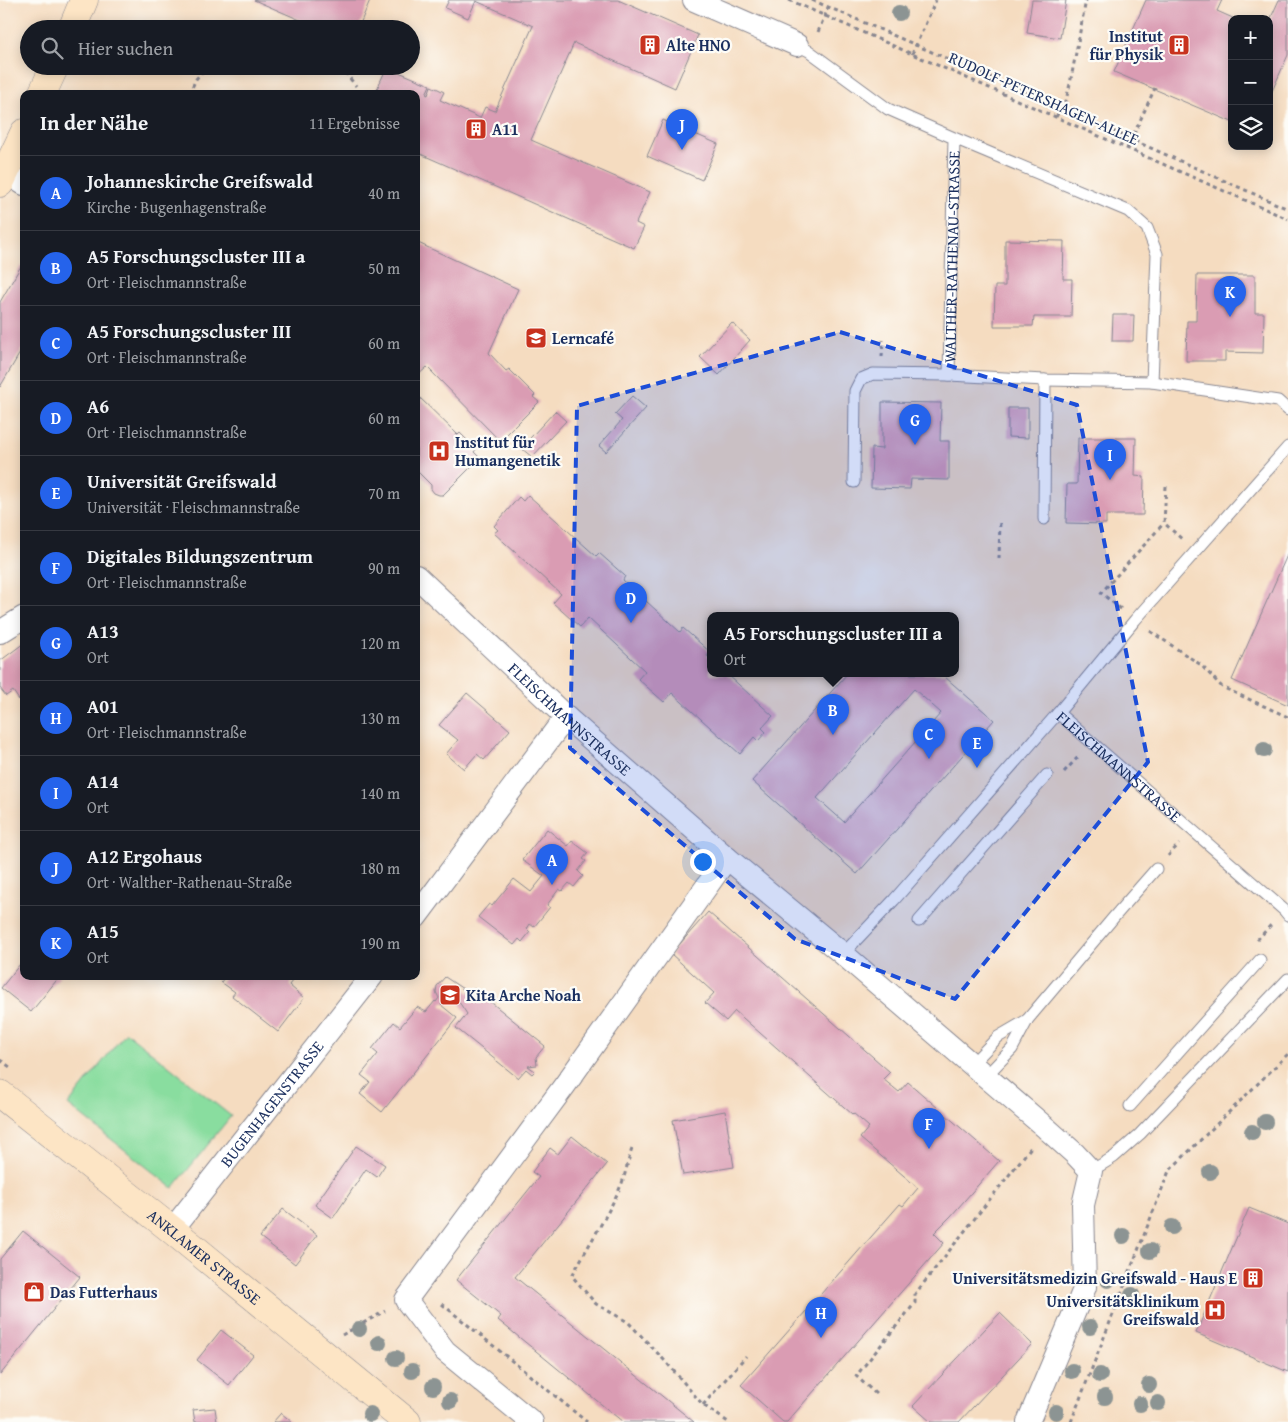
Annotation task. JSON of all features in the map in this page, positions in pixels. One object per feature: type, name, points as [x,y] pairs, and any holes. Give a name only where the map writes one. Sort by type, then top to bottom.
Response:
[{"type":"main road","points":[[76,20],[84,0]]},
{"type":"main road","points":[[44,90],[51,75]]},
{"type":"main road","points":[[10,180],[20,146]]},
{"type":"main road","name":"ANKLAMER STRASSE","points":[[0,1094],[172,1230],[407,1422]]},
{"type":"street","name":"WALTHER-RATHENAU-STRASSE","points":[[694,0],[797,45]]},
{"type":"street","name":"FLEISCHMANNSTRASSE","points":[[420,580],[567,718],[727,858],[843,954],[1075,1154],[1091,1171]]},
{"type":"street","points":[[0,632],[20,620]]},
{"type":"street","points":[[420,912],[556,730],[567,718]]},
{"type":"street","points":[[532,1422],[445,1351],[406,1300],[565,1085],[727,858]]},
{"type":"street","name":"BUGENHAGENSTRASSE","points":[[172,1230],[369,980]]},
{"type":"street","points":[[1028,1422],[1085,1287],[1083,1206],[1091,1171]]},
{"type":"lane","name":"WALTHER-RATHENAU-STRASSE","points":[[797,45],[809,51],[888,108],[954,138],[1128,211],[1147,228],[1157,254],[1152,382]]},
{"type":"lane","name":"WALTHER-RATHENAU-STRASSE","points":[[949,375],[954,138]]},
{"type":"lane","name":"WALTHER-RATHENAU-STRASSE","points":[[854,482],[855,390],[861,379],[873,374],[1152,382],[1278,401],[1288,410]]},
{"type":"lane","points":[[1044,519],[1045,380]]},
{"type":"lane","points":[[1058,713],[1195,550],[1288,447]]},
{"type":"lane","name":"FLEISCHMANNSTRASSE","points":[[843,954],[894,900],[1058,713],[1286,913]]},
{"type":"lane","points":[[919,921],[1047,775]]},
{"type":"lane","points":[[978,1071],[1012,1049],[1028,1019],[1156,870]]},
{"type":"lane","points":[[1130,1106],[1260,960]]},
{"type":"lane","points":[[1091,1171],[1114,1157],[1140,1134],[1288,979]]},
{"type":"lane","points":[[978,1071],[998,1037],[1028,1019]]},
{"type":"path","name":"RUDOLF-PETERSHAGEN-ALLEE","points":[[789,0],[1288,219]]},
{"type":"path","points":[[812,0],[1288,209]]},
{"type":"path","points":[[912,54],[936,0]]},
{"type":"path","points":[[1056,118],[1066,100],[1086,0]]},
{"type":"path","points":[[824,16],[828,7]]},
{"type":"path","points":[[191,90],[199,75]]},
{"type":"path","points":[[347,75],[356,86]]},
{"type":"path","points":[[1127,149],[1155,88]]},
{"type":"path","points":[[1166,486],[1164,523],[1101,593],[1135,620],[1201,665],[1222,687],[1288,717]]},
{"type":"path","points":[[999,559],[1000,519]]},
{"type":"path","points":[[1164,523],[1195,550]]},
{"type":"path","points":[[1061,775],[1092,742]]},
{"type":"path","points":[[1156,870],[1191,830]]},
{"type":"path","points":[[1254,944],[1286,913]]},
{"type":"path","points":[[1071,1422],[1169,1171],[1288,1054]]},
{"type":"path","points":[[876,1394],[856,1376],[915,1303],[915,1294],[1035,1141]]},
{"type":"path","points":[[632,1149],[622,1182],[599,1230],[572,1276],[596,1304],[628,1322],[703,1405],[728,1422]]},
{"type":"path","points":[[336,1338],[422,1293],[440,1302],[586,1422]]},
{"type":"path","points":[[703,1405],[746,1356]]},
{"type":"highlighted area","points":[[840,332],[1077,405],[1148,762],[955,999],[795,939],[570,748],[577,406]]},
{"type":"green space","points":[[126,1032],[231,1116],[173,1188],[68,1105]]},
{"type":"building","points":[[254,0],[370,0],[362,20],[300,20]]},
{"type":"building","name":"A11","points":[[449,0],[618,0],[698,35],[675,88],[574,43],[531,140],[650,192],[636,223],[644,227],[634,248],[420,154],[420,90],[376,90],[383,75],[406,75],[430,85],[426,94],[428,95],[431,86],[444,92],[440,100],[480,118],[485,107],[495,111],[533,26],[476,1],[468,18],[445,8]]},
{"type":"building","points":[[1032,0],[1066,0],[1060,38],[1027,33]]},
{"type":"building","name":"Institut für Physik","points":[[1146,0],[1222,0],[1217,11],[1228,16],[1228,120],[1114,72]]},
{"type":"building","points":[[1279,0],[1288,0],[1288,55],[1273,89],[1273,15]]},
{"type":"building","points":[[663,120],[718,144],[702,180],[647,156]]},
{"type":"building","points":[[1005,240],[1064,241],[1063,279],[1072,279],[1071,317],[1034,317],[1033,326],[994,326],[995,286],[1005,286]]},
{"type":"building","points":[[420,244],[518,289],[489,353],[506,371],[509,369],[535,395],[533,397],[539,402],[500,441],[427,367],[420,373]]},
{"type":"building","points":[[20,268],[20,353],[0,387],[0,302]]},
{"type":"building","points":[[1197,275],[1255,275],[1255,313],[1264,313],[1263,353],[1225,352],[1225,361],[1186,361],[1187,321],[1196,321]]},
{"type":"building","points":[[1113,315],[1134,315],[1133,341],[1112,341]]},
{"type":"building","points":[[732,323],[750,340],[719,375],[700,357]]},
{"type":"building","points":[[632,396],[646,408],[606,452],[599,446],[622,420],[615,414]]},
{"type":"building","points":[[420,398],[458,435],[460,433],[476,449],[474,452],[480,458],[443,495],[434,493],[431,485],[420,474]]},
{"type":"building","points":[[882,402],[941,403],[940,441],[949,441],[949,480],[911,479],[910,489],[871,488],[872,448],[882,449]]},
{"type":"building","points":[[1008,408],[1028,408],[1028,438],[1008,437]]},
{"type":"building","points":[[555,411],[566,421],[532,457],[521,448]]},
{"type":"building","points":[[1078,438],[1136,438],[1135,476],[1144,477],[1143,515],[1106,515],[1106,524],[1066,523],[1067,484],[1077,484]]},
{"type":"building","points":[[528,495],[596,556],[599,553],[625,576],[623,580],[680,632],[683,628],[707,649],[707,677],[730,677],[773,716],[762,728],[766,732],[758,741],[754,737],[740,754],[672,693],[664,702],[638,679],[645,671],[588,618],[580,627],[553,603],[561,594],[494,533],[498,530],[494,526],[519,497],[523,501]]},
{"type":"building","points":[[1288,553],[1288,705],[1232,680]]},
{"type":"building","points":[[20,646],[19,700],[13,691],[6,696],[0,688],[0,661]]},
{"type":"building","points":[[844,677],[945,677],[994,720],[857,874],[752,781]],"holes":[[[914,689],[941,713],[844,822],[817,798]]]},
{"type":"building","points":[[467,693],[510,730],[484,760],[477,754],[464,769],[446,754],[458,740],[439,725]]},
{"type":"building","points":[[547,829],[568,846],[572,841],[588,853],[583,859],[586,861],[578,871],[583,876],[574,887],[569,883],[562,891],[559,889],[547,905],[550,907],[534,927],[530,924],[527,929],[530,932],[522,942],[519,939],[514,945],[478,917],[489,904],[492,906],[514,879],[531,892],[544,876],[522,860]]},
{"type":"building","points":[[708,912],[890,1072],[883,1079],[899,1092],[908,1082],[999,1161],[934,1233],[944,1243],[787,1422],[783,1422],[741,1385],[900,1204],[903,1206],[918,1188],[860,1138],[869,1127],[853,1113],[735,1011],[726,1021],[705,1003],[714,993],[671,954]]},
{"type":"building","points":[[20,964],[20,980],[57,980],[31,1012],[1,988]]},
{"type":"building","points":[[445,977],[469,993],[473,988],[477,992],[476,998],[478,1001],[482,995],[545,1046],[536,1057],[537,1065],[528,1066],[535,1071],[532,1074],[526,1069],[518,1078],[456,1028],[467,1014],[457,999],[453,1003],[443,1003],[441,1005],[457,1018],[382,1112],[360,1094],[370,1082],[361,1075],[378,1054],[372,1049],[394,1022],[400,1027],[417,1007],[426,1012],[439,998],[436,992],[437,986]]},
{"type":"building","points":[[222,980],[291,980],[292,981],[289,985],[304,998],[278,1032],[232,996],[235,992],[221,982]]},
{"type":"building","points":[[725,1111],[734,1167],[683,1175],[673,1120]]},
{"type":"building","points":[[572,1136],[607,1164],[515,1277],[694,1422],[623,1422],[498,1320],[501,1316],[456,1280],[539,1177],[532,1172],[550,1148],[558,1154]]},
{"type":"building","points":[[356,1146],[385,1165],[377,1177],[366,1169],[333,1218],[315,1205]]},
{"type":"building","name":"Universitätsmedizin Greifswald - Haus E","points":[[1249,1208],[1288,1224],[1288,1372],[1196,1333]]},
{"type":"building","points":[[283,1209],[317,1235],[295,1264],[260,1237]]},
{"type":"building","name":"Das Futterhaus","points":[[23,1231],[80,1277],[0,1375],[0,1259]]},
{"type":"building","points":[[1000,1313],[1032,1344],[959,1422],[931,1422],[913,1406]]},
{"type":"building","points":[[221,1330],[253,1355],[229,1385],[197,1360]]},
{"type":"building","points":[[215,1408],[217,1422],[195,1422],[193,1410]]},
{"type":"building","points":[[281,1413],[292,1422],[273,1422]]},
{"type":"place","name":"Alte HNO","points":[[650,45]]},
{"type":"place","name":"Institut für Physik","points":[[1179,45]]},
{"type":"place","name":"A11","points":[[476,129]]},
{"type":"place","name":"A12 Ergohaus","points":[[682,150]]},
{"type":"place","name":"A15","points":[[1230,317]]},
{"type":"place","name":"Lerncafé","points":[[536,338]]},
{"type":"place","name":"A13","points":[[915,445]]},
{"type":"place","name":"Institut für Humangenetik","points":[[439,451]]},
{"type":"place","name":"A14","points":[[1110,480]]},
{"type":"place","name":"A6","points":[[631,623]]},
{"type":"place","name":"A5 Forschungscluster III a","points":[[833,735]]},
{"type":"place","name":"A5 Forschungscluster III","points":[[929,759]]},
{"type":"place","name":"Universität Greifswald","points":[[977,768]]},
{"type":"place","name":"Johanneskirche Greifswald","points":[[552,885]]},
{"type":"place","name":"Kita Arche Noah","points":[[450,995]]},
{"type":"place","name":"Digitales Bildungszentrum","points":[[929,1149]]},
{"type":"place","name":"Universitätsmedizin Greifswald - Haus E","points":[[1253,1278]]},
{"type":"place","name":"Das Futterhaus","points":[[34,1292]]},
{"type":"place","name":"Universitätsklinikum Greifswald","points":[[1215,1310]]},
{"type":"place","name":"A01","points":[[821,1338]]}]
